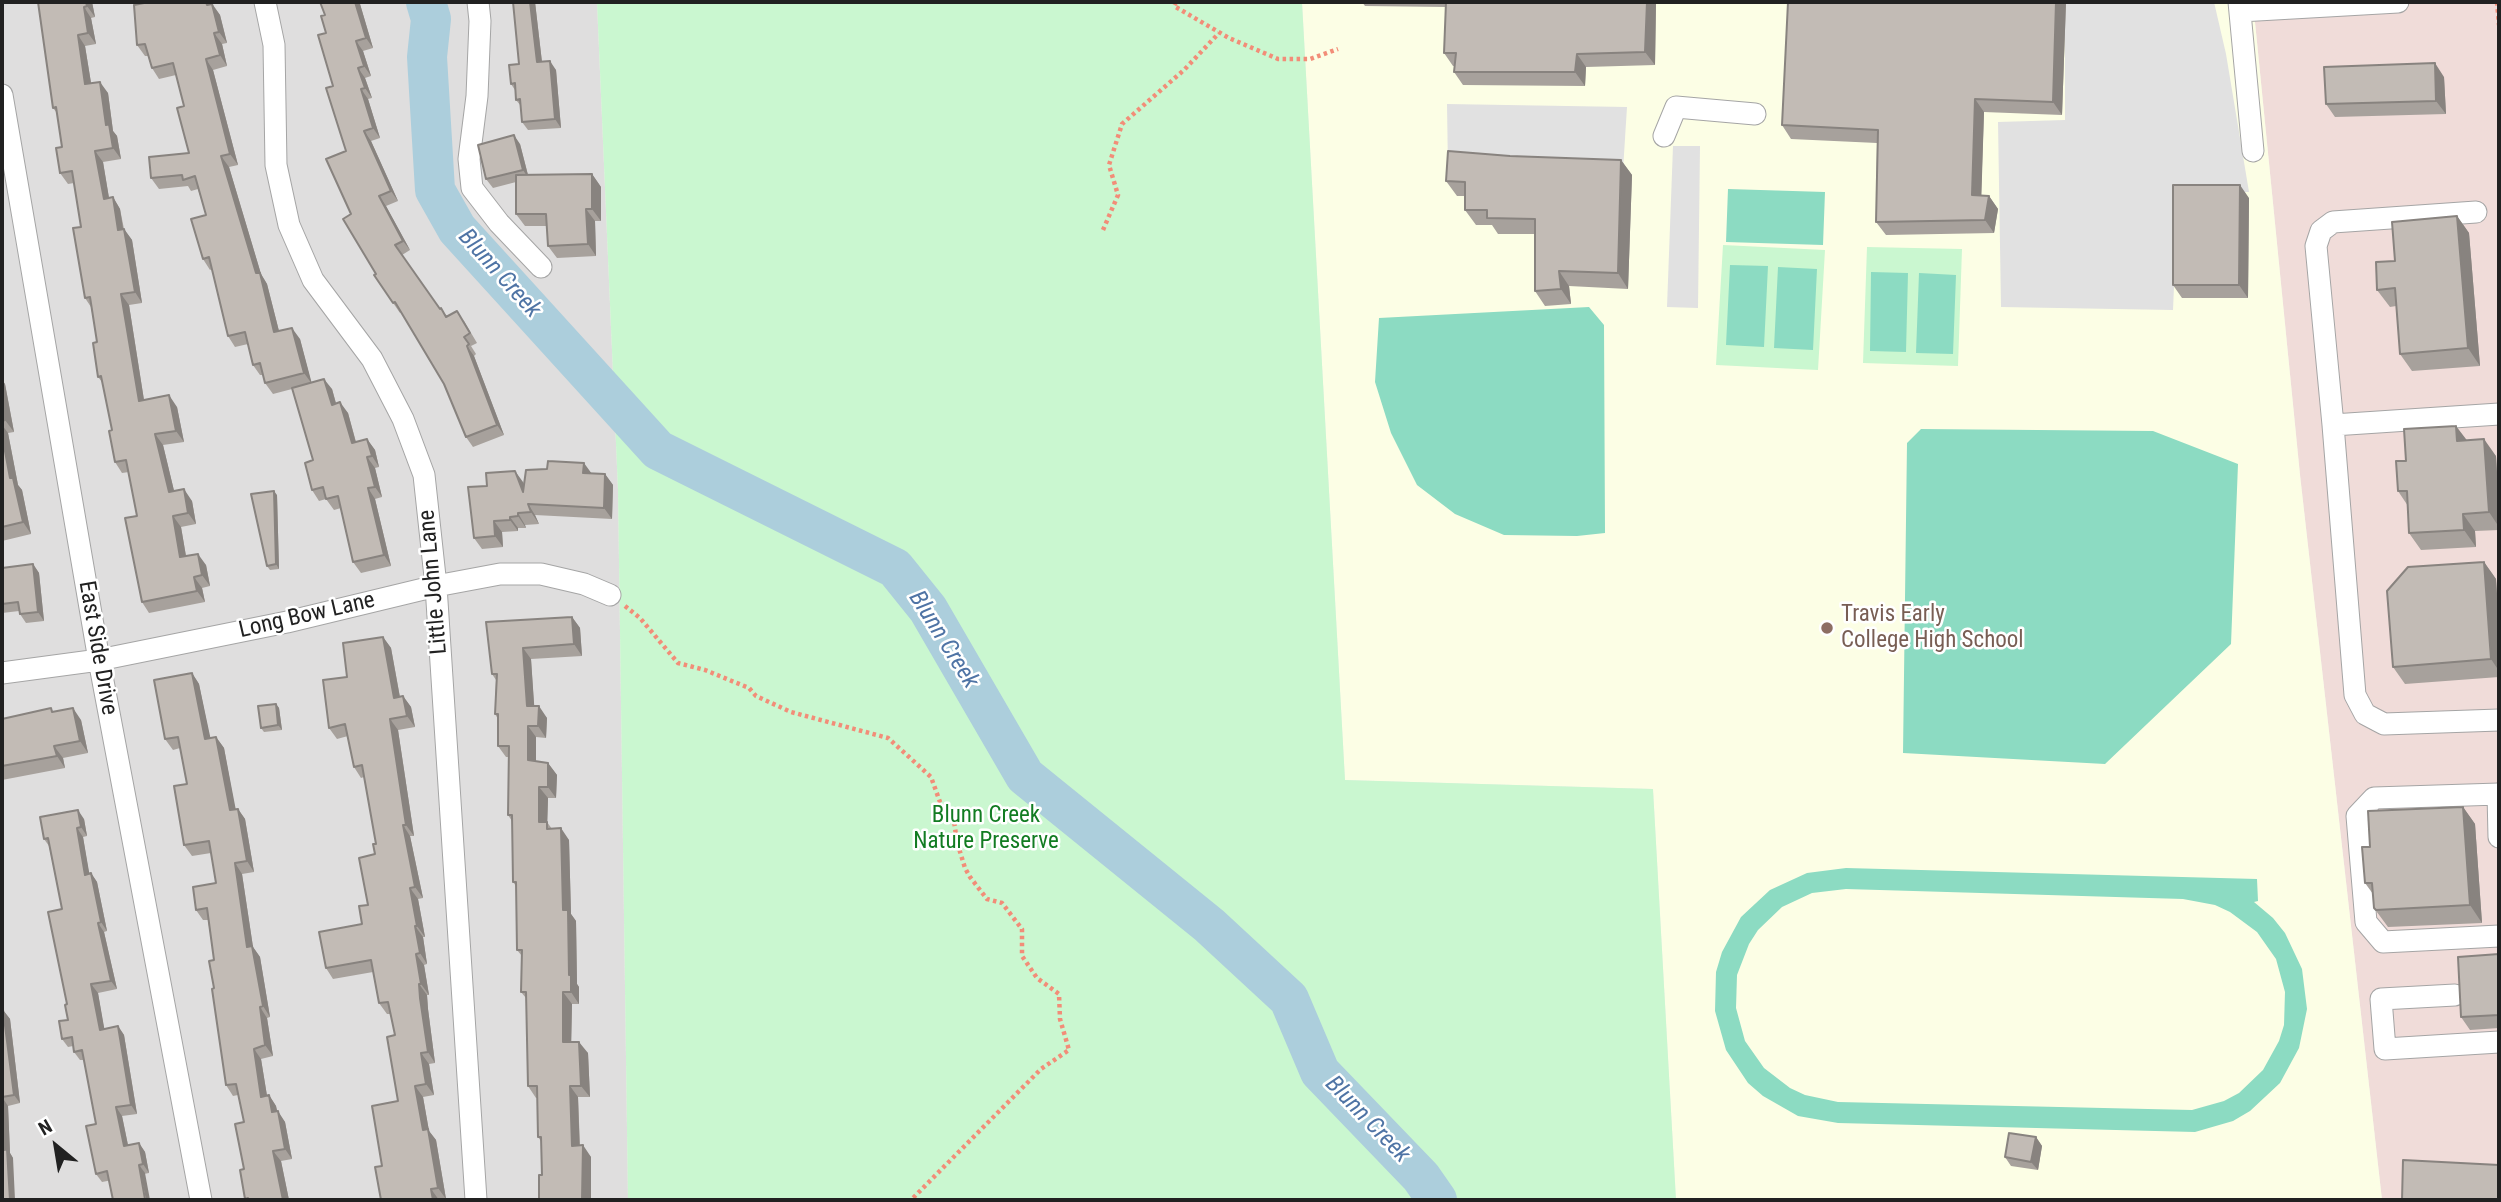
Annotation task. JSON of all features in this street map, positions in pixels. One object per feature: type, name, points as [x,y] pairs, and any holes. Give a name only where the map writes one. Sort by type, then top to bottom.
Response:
[{"type":"street","name":"Little John Lane","points":[[265,2],[274,45],[276,165],[289,225],[313,280],[372,359],[403,419],[424,475],[436,586],[476,1200]]},
{"type":"street","points":[[478,2],[480,21],[477,96],[469,159],[472,188],[499,223],[541,267]]},
{"type":"street","points":[[2253,151],[2240,7],[2399,2]]},
{"type":"street","name":"East Side Drive","points":[[2,95],[4,122],[99,660],[201,1200]]},
{"type":"street","points":[[1664,136],[1676,107],[1755,114]]},
{"type":"street","points":[[2476,212],[2333,222],[2321,231],[2316,246],[2355,695],[2365,714],[2384,724],[2499,720]]},
{"type":"street","points":[[2333,425],[2499,414]]},
{"type":"street","name":"Long Bow Lane","points":[[2,673],[99,660],[287,622],[436,586],[500,574],[541,574],[584,584],[610,595]]},
{"type":"street","points":[[2499,837],[2499,794],[2374,798],[2357,816],[2366,922],[2383,942],[2499,936]]},
{"type":"street","points":[[2455,995],[2381,999],[2385,1049],[2499,1042]]},
{"type":"path","points":[[1176,2],[1174,6],[1219,33],[1278,59],[1310,59],[1338,49]]},
{"type":"path","points":[[2497,2],[2499,25]]},
{"type":"path","points":[[1103,230],[1118,195],[1109,165],[1122,124],[1184,71],[1219,33]]},
{"type":"path","points":[[610,595],[640,618],[678,663],[705,670],[749,688],[756,696],[791,712],[888,738],[931,777],[940,802],[954,821],[957,842],[970,877],[987,899],[1002,904],[1022,929],[1021,956],[1037,978],[1059,994],[1060,1019],[1069,1050],[1041,1069],[911,1200]]},
{"type":"shaded area","points":[[2,2],[597,2],[618,490],[628,1200],[2,1200]]},
{"type":"shaded area","name":"Travis Early College High School","points":[[1302,2],[2253,2],[2300,475],[2382,1200],[1676,1200],[1653,789],[1345,780]]},
{"type":"shaded area","points":[[2065,2],[2214,2],[2226,54],[2249,192],[2178,192],[2173,310],[2001,307],[1998,122],[2065,120]]},
{"type":"shaded area","points":[[2253,2],[2499,2],[2499,1200],[2382,1200],[2300,475]]},
{"type":"shaded area","points":[[1447,104],[1627,107],[1623,170],[1448,171]]},
{"type":"shaded area","points":[[1673,146],[1700,146],[1698,308],[1667,307]]},
{"type":"green space","name":"Blunn Creek Nature Preserve","points":[[597,2],[1302,2],[1345,780],[1653,789],[1676,1200],[628,1200],[618,490]]},
{"type":"green space","points":[[1728,189],[1825,192],[1823,245],[1726,242]]},
{"type":"green space","points":[[1723,245],[1825,250],[1818,370],[1716,365]]},
{"type":"green space","points":[[1867,247],[1962,249],[1958,366],[1863,363]]},
{"type":"green space","points":[[1730,265],[1768,266],[1764,347],[1726,345]]},
{"type":"green space","points":[[1778,267],[1817,269],[1813,350],[1774,348]]},
{"type":"green space","points":[[1871,272],[1908,273],[1906,352],[1870,351]]},
{"type":"green space","points":[[1919,273],[1956,275],[1953,354],[1916,353]]},
{"type":"green space","points":[[1589,307],[1604,325],[1605,533],[1577,536],[1504,535],[1455,514],[1417,485],[1391,433],[1375,382],[1379,318]]},
{"type":"green space","points":[[1921,429],[2153,431],[2238,464],[2231,644],[2105,764],[1903,753],[1907,443]]},
{"type":"green space","points":[[1846,868],[2257,879],[2258,901],[2254,902],[2273,918],[2285,933],[2302,969],[2307,1009],[2299,1048],[2280,1083],[2250,1111],[2233,1121],[2195,1132],[1838,1123],[1798,1116],[1763,1096],[1748,1083],[1726,1050],[1715,1011],[1716,972],[1722,952],[1741,917],[1770,890],[1807,873]],"holes":[[[1846,889],[2183,899],[2215,905],[2230,912],[2257,932],[2276,959],[2285,992],[2284,1025],[2279,1041],[2263,1070],[2239,1093],[2224,1101],[2192,1110],[1838,1102],[1805,1095],[1790,1088],[1764,1068],[1745,1041],[1736,1008],[1737,975],[1749,944],[1758,930],[1782,907],[1812,893]]]},
{"type":"building","points":[[38,2],[86,2],[87,6],[84,7],[88,33],[78,35],[85,84],[100,82],[106,125],[109,124],[113,148],[95,151],[104,199],[113,197],[118,230],[124,229],[135,292],[121,294],[139,401],[169,395],[176,431],[155,434],[169,492],[184,489],[188,513],[173,516],[180,557],[198,554],[202,575],[194,577],[197,591],[142,602],[125,518],[137,516],[126,460],[115,462],[109,431],[112,430],[101,376],[98,377],[93,343],[97,342],[90,297],[85,298],[73,228],[81,227],[72,171],[60,173],[56,148],[62,147],[56,107],[53,108]]},
{"type":"building","points":[[149,2],[212,4],[219,32],[214,33],[220,55],[206,59],[230,154],[221,156],[256,273],[260,273],[274,332],[292,328],[304,373],[265,383],[260,363],[253,365],[245,332],[228,336],[209,257],[203,259],[191,219],[206,215],[195,176],[183,180],[182,175],[151,178],[149,157],[189,153],[177,108],[184,106],[173,63],[152,68],[145,44],[137,45],[134,5]]},
{"type":"building","points":[[320,2],[355,2],[366,38],[356,41],[364,66],[358,68],[365,88],[361,89],[373,128],[364,131],[391,191],[379,196],[403,241],[395,245],[446,317],[457,311],[470,333],[464,337],[469,344],[467,346],[497,425],[466,437],[444,384],[395,302],[393,303],[374,275],[376,274],[343,219],[351,214],[326,159],[346,151],[326,88],[333,86],[318,35],[326,33],[321,16],[325,15]]},
{"type":"building","points":[[513,2],[530,2],[537,62],[550,61],[555,119],[522,122],[520,99],[516,100],[515,83],[511,84],[509,65],[519,64]]},
{"type":"building","points":[[1446,2],[1647,2],[1645,52],[1577,54],[1575,72],[1454,72],[1456,53],[1444,53]]},
{"type":"building","points":[[1788,2],[2056,2],[2053,102],[1975,99],[1972,195],[1989,196],[1985,220],[1876,222],[1878,130],[1782,125]]},
{"type":"building","points":[[2435,63],[2436,101],[2326,104],[2324,67]]},
{"type":"building","points":[[514,135],[523,170],[486,179],[478,145]]},
{"type":"building","points":[[1448,151],[1621,160],[1618,273],[1559,271],[1561,289],[1535,291],[1535,219],[1487,218],[1487,210],[1465,210],[1465,182],[1446,181]]},
{"type":"building","points":[[592,174],[592,209],[586,209],[588,244],[548,246],[546,214],[516,214],[516,175]]},
{"type":"building","points":[[2173,185],[2240,185],[2239,285],[2173,285]]},
{"type":"building","points":[[2457,216],[2468,348],[2400,354],[2395,288],[2377,290],[2376,262],[2395,261],[2392,222]]},
{"type":"building","points":[[324,379],[332,405],[340,402],[352,443],[367,439],[372,456],[367,457],[375,487],[368,488],[384,555],[353,562],[338,496],[326,499],[323,487],[312,490],[305,463],[313,460],[292,388]]},
{"type":"building","points":[[2456,426],[2457,441],[2484,439],[2489,512],[2463,514],[2464,530],[2409,533],[2407,491],[2398,491],[2396,461],[2406,461],[2404,429]]},
{"type":"building","points":[[2,435],[10,478],[13,478],[23,522],[2,527]]},
{"type":"building","points":[[548,461],[584,463],[583,473],[605,474],[604,508],[528,504],[531,512],[518,513],[518,516],[510,517],[510,520],[494,521],[495,536],[474,538],[468,487],[487,486],[486,473],[515,471],[523,492],[526,470],[547,469]]},
{"type":"building","points":[[274,491],[276,564],[267,566],[251,494]]},
{"type":"building","points":[[2484,562],[2491,659],[2393,667],[2387,591],[2408,567]]},
{"type":"building","points":[[33,564],[38,612],[20,614],[18,602],[2,604],[2,568]]},
{"type":"building","points":[[572,617],[574,644],[523,648],[527,706],[539,706],[538,726],[528,726],[528,760],[548,763],[548,787],[539,787],[539,822],[547,822],[547,829],[561,828],[563,910],[568,910],[571,975],[571,992],[563,992],[563,1042],[579,1042],[581,1086],[570,1086],[572,1146],[583,1145],[582,1200],[539,1200],[539,1175],[542,1175],[541,1137],[538,1137],[537,1086],[528,1086],[526,992],[521,992],[522,950],[517,950],[512,815],[508,815],[509,746],[498,746],[498,714],[495,714],[497,674],[492,674],[486,622]]},
{"type":"building","points":[[383,637],[394,698],[403,696],[407,716],[390,719],[406,825],[403,825],[415,887],[410,888],[420,953],[416,954],[428,1052],[421,1053],[426,1084],[415,1086],[423,1130],[428,1129],[438,1188],[431,1189],[433,1200],[381,1200],[375,1167],[382,1166],[372,1106],[398,1101],[387,1037],[395,1035],[388,1002],[379,1003],[371,960],[326,968],[319,932],[362,924],[359,906],[368,905],[359,858],[375,854],[373,844],[376,844],[362,765],[354,767],[345,724],[329,728],[323,680],[347,677],[343,643]]},
{"type":"building","points":[[192,673],[205,739],[216,737],[230,810],[238,809],[247,861],[235,863],[247,947],[252,946],[263,1006],[260,1007],[265,1045],[254,1049],[261,1097],[269,1095],[272,1112],[278,1111],[285,1149],[273,1151],[283,1200],[245,1199],[240,1170],[244,1169],[235,1124],[244,1122],[236,1084],[226,1085],[212,989],[209,961],[214,960],[207,908],[196,910],[193,887],[216,883],[209,841],[184,845],[174,786],[187,784],[178,737],[165,739],[154,680]]},
{"type":"building","points":[[276,704],[278,725],[261,728],[258,706]]},
{"type":"building","points":[[51,708],[52,712],[73,708],[80,741],[54,746],[57,756],[2,766],[2,719]]},
{"type":"building","points":[[2463,807],[2470,905],[2376,910],[2372,883],[2365,883],[2362,847],[2370,847],[2368,811]]},
{"type":"building","points":[[78,810],[81,827],[77,828],[85,875],[91,873],[101,922],[98,923],[111,981],[91,984],[100,1030],[118,1026],[131,1105],[116,1107],[124,1146],[139,1143],[143,1164],[139,1165],[145,1199],[149,1200],[113,1200],[107,1171],[96,1174],[86,1126],[96,1124],[82,1050],[74,1052],[72,1037],[62,1039],[59,1021],[68,1020],[67,1004],[48,912],[62,909],[48,838],[44,839],[40,817]]},
{"type":"building","points":[[2499,954],[2499,1015],[2461,1017],[2458,957]]},
{"type":"building","points":[[2,1010],[14,1095],[2,1097]]},
{"type":"building","points":[[2,1105],[4,1150],[7,1149],[10,1200],[2,1200]]},
{"type":"building","points":[[2009,1133],[2036,1137],[2031,1162],[2005,1157]]},
{"type":"building","points":[[2403,1160],[2499,1165],[2499,1200],[2402,1200]]},
{"type":"waterway","name":"Blunn Creek","points":[[426,2],[431,19],[427,57],[435,190],[457,229],[658,450],[895,568],[928,609],[1025,776],[1209,925],[1289,999],[1320,1072],[1421,1177],[1437,1200]]},
{"type":"place","name":"Travis Early College High School","points":[[1827,628]]}]
